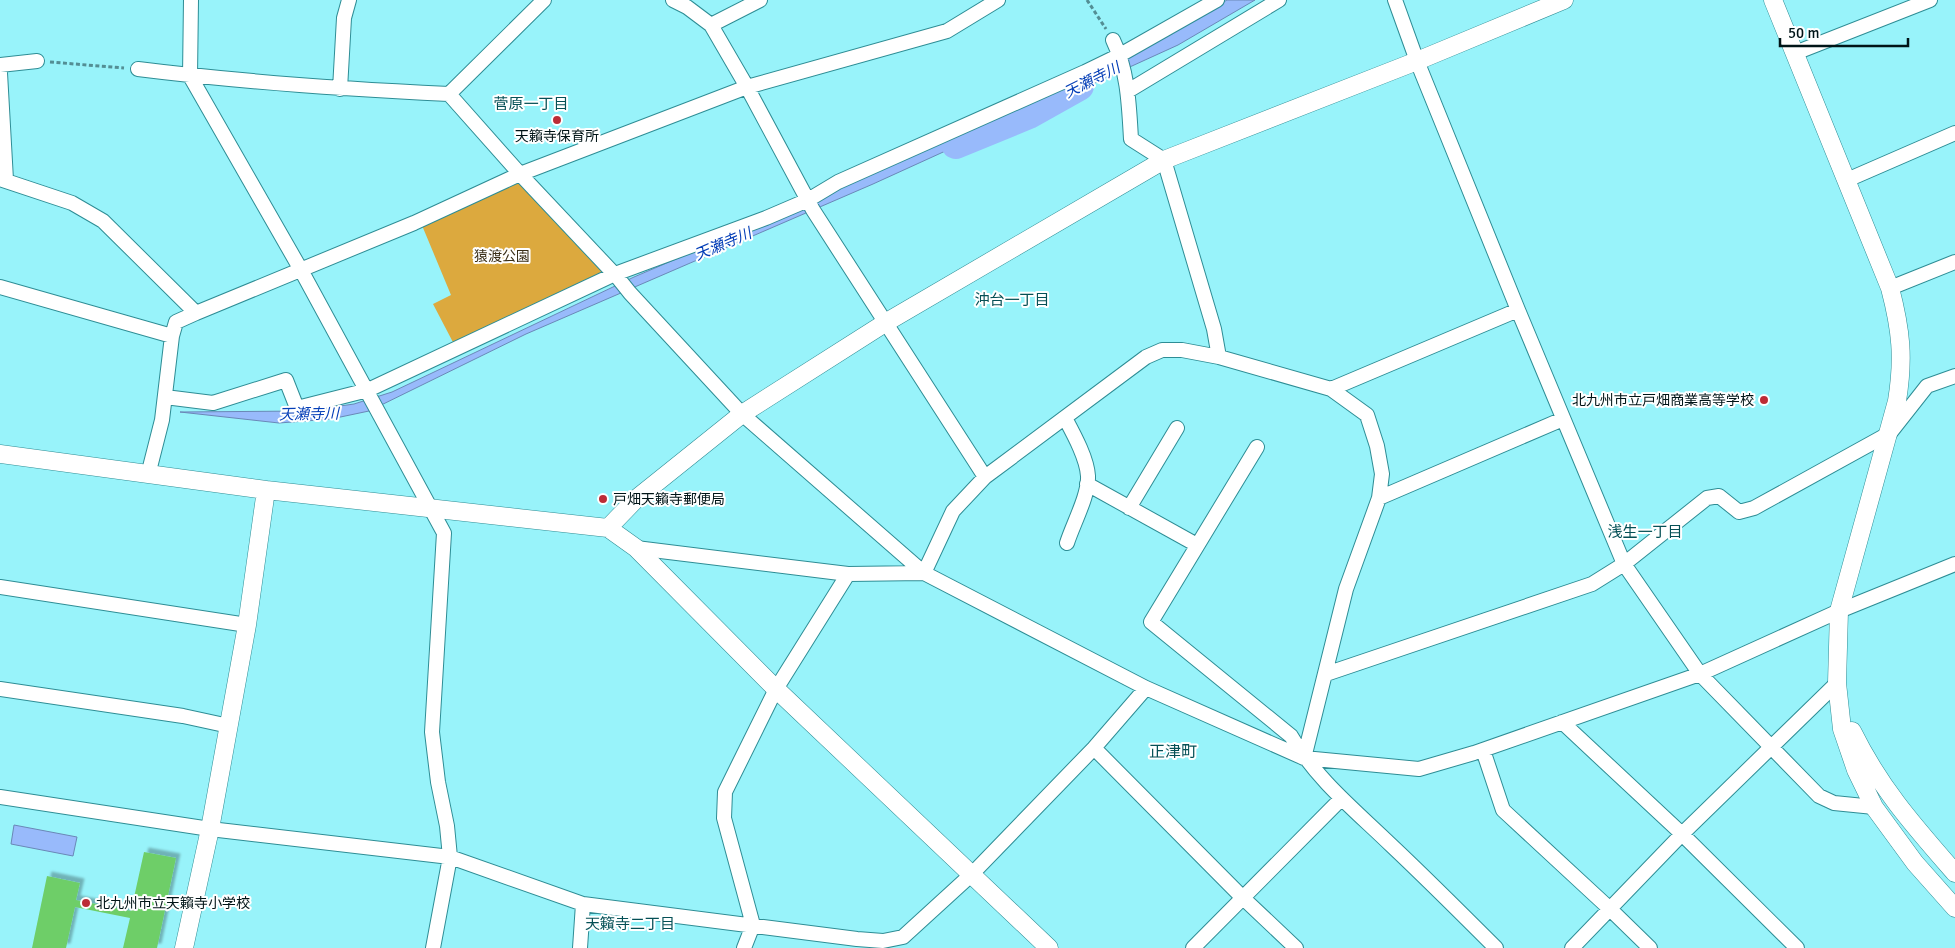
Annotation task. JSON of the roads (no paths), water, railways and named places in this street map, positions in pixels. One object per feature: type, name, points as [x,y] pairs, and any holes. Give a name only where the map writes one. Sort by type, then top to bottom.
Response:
[{"type":"street","points":[[191,0],[190,76],[369,392],[444,533],[432,732],[450,857],[432,948]]},
{"type":"street","points":[[340,89],[344,18],[349,0]]},
{"type":"street","points":[[449,94],[544,0]]},
{"type":"street","points":[[673,0],[711,24],[747,86],[811,205],[985,477]]},
{"type":"street","points":[[711,24],[760,0]]},
{"type":"street","points":[[148,475],[162,420],[172,336],[176,322],[414,223],[520,174],[747,86],[947,30],[998,0]]},
{"type":"street","points":[[165,397],[213,403],[286,380],[298,408],[369,392],[617,276],[766,218],[811,205],[838,182],[1120,54],[1217,0]]},
{"type":"street","points":[[1128,91],[1280,0]]},
{"type":"street","points":[[1395,0],[1417,61],[1518,310],[1624,564],[1700,674],[1819,796],[1834,803],[1874,807]]},
{"type":"street","points":[[608,528],[636,499],[742,414],[885,323],[1164,160],[1417,61],[1564,0]]},
{"type":"street","points":[[1773,0],[1890,288],[1898,317],[1902,345],[1902,374],[1890,433],[1839,611],[1837,683],[1842,729],[1856,770],[1874,807],[1915,863],[1955,908]]},
{"type":"street","points":[[1795,53],[1930,0]]},
{"type":"street","points":[[1113,40],[1120,54],[1128,91],[1131,139],[1164,160],[1214,329],[1220,357]]},
{"type":"street","points":[[0,65],[37,61]]},
{"type":"street","points":[[138,69],[190,76],[340,89],[449,94],[520,174],[617,276],[630,293],[742,414],[924,573],[1146,688],[1304,758],[1419,769],[1483,750],[1700,674],[1839,611],[1955,564]]},
{"type":"street","points":[[0,73],[3,180],[72,202],[103,222],[196,313]]},
{"type":"street","points":[[1847,180],[1955,133]]},
{"type":"street","points":[[1890,288],[1955,262]]},
{"type":"street","points":[[0,287],[172,336]]},
{"type":"street","points":[[1331,389],[1518,310]]},
{"type":"street","points":[[924,573],[953,511],[985,477],[1146,357],[1162,350],[1182,350],[1220,357],[1331,389],[1367,415],[1377,446],[1382,474],[1379,498],[1346,589],[1304,758]]},
{"type":"street","points":[[1326,674],[1592,584],[1624,564],[1707,498],[1719,496],[1739,512],[1754,508],[1890,433],[1927,386],[1955,376]]},
{"type":"street","points":[[1064,418],[1078,442],[1088,476],[1084,496],[1066,543]]},
{"type":"street","points":[[1379,498],[1563,418]]},
{"type":"street","points":[[1129,508],[1177,428]]},
{"type":"street","points":[[1257,447],[1151,622],[1291,736],[1304,758],[1341,799],[1392,845],[1496,948]]},
{"type":"street","points":[[0,454],[266,490],[608,528],[636,548],[776,689],[1049,948]]},
{"type":"street","points":[[1087,484],[1197,546]]},
{"type":"street","points":[[184,948],[210,829],[229,726],[247,625],[266,490]]},
{"type":"street","points":[[636,548],[848,574],[924,573]]},
{"type":"street","points":[[744,948],[753,926],[724,818],[725,792],[776,689],[848,574]]},
{"type":"street","points":[[0,587],[247,625]]},
{"type":"street","points":[[1572,948],[1771,745],[1837,683]]},
{"type":"street","points":[[1837,683],[1849,724],[1881,783],[1907,819],[1955,873]]},
{"type":"street","points":[[0,796],[210,829],[450,857],[583,904],[857,939],[883,940],[903,937],[972,874],[1094,748],[1146,688]]},
{"type":"street","points":[[0,689],[183,716],[229,726]]},
{"type":"street","points":[[1562,722],[1682,834],[1797,948]]},
{"type":"street","points":[[1094,748],[1242,897],[1296,948]]},
{"type":"street","points":[[1483,750],[1503,810],[1650,948]]},
{"type":"street","points":[[1193,948],[1341,799]]},
{"type":"street","points":[[580,948],[583,904]]},
{"type":"water","points":[[1227,0],[1255,0],[1178,45],[873,184],[526,334],[369,411],[331,419],[279,423],[180,412],[306,411],[354,404],[392,392],[634,277],[828,194],[1153,43]]},
{"type":"water","points":[[14,825],[77,837],[73,856],[11,844]]},
{"type":"waterway","name":"天瀬寺川","points":[[956,144],[1029,114],[1079,86]]},
{"type":"place","name":"天籟寺保育所","points":[[557,120]]},
{"type":"place","name":"北九州市立戸畑商業高等学校","points":[[1764,400]]},
{"type":"place","name":"戸畑天籟寺郵便局","points":[[603,499]]},
{"type":"place","name":"北九州市立天籟寺小学校","points":[[86,903]]},
{"type":"district","name":"菅原一丁目","points":[[531,104]]},
{"type":"district","name":"沖台一丁目","points":[[1012,300]]},
{"type":"district","name":"浅生一丁目","points":[[1645,532]]},
{"type":"district","name":"正津町","points":[[1173,752]]},
{"type":"district","name":"天籟寺二丁目","points":[[630,924]]},
{"type":"park label","name":"猿渡公園","points":[[502,256]]}]
